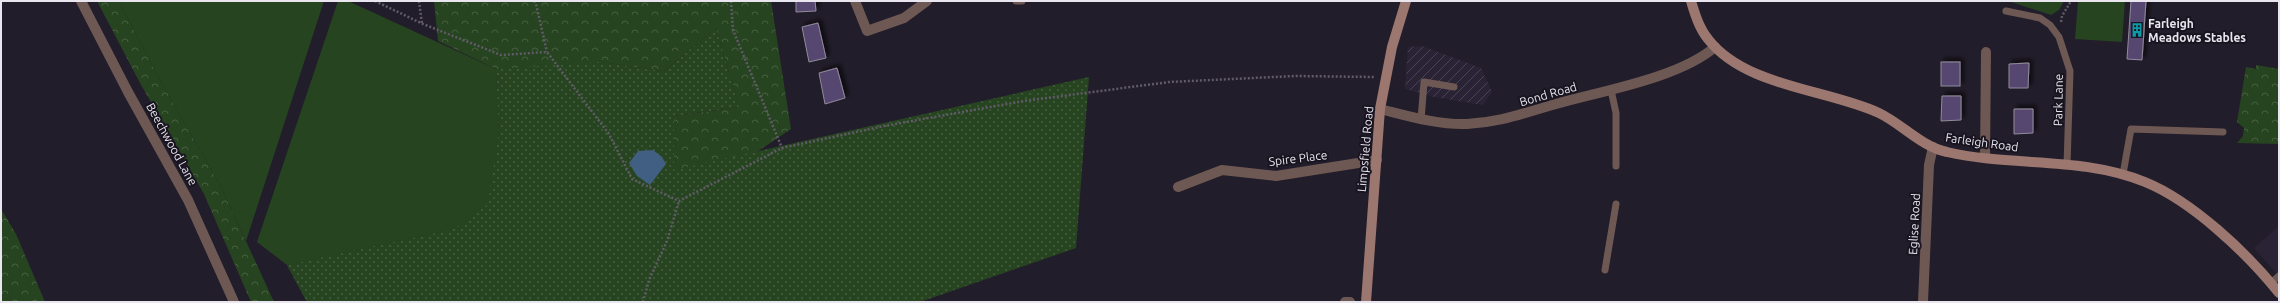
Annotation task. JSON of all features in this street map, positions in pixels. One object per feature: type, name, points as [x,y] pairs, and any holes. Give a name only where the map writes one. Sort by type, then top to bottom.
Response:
[{"type":"street","name":"Beechwood Lane","points":[[81,1],[128,92],[188,200],[234,302]]},
{"type":"street","points":[[855,1],[867,31],[904,18],[927,1]]},
{"type":"street","name":"Limpsfield Road","points":[[1366,302],[1380,109],[1392,47],[1406,1]]},
{"type":"street","name":"Farleigh Road","points":[[1691,1],[1702,29],[1715,47],[1728,59],[1746,69],[1879,113],[1933,147],[1948,152],[1985,158],[2067,165],[2123,174],[2161,189],[2185,205],[2275,280],[2279,293]]},
{"type":"street","name":"Bond Road","points":[[1380,109],[1420,120],[1465,124],[1499,121],[1611,90],[1688,64],[1715,47]]},
{"type":"street","points":[[1985,158],[1986,52]]},
{"type":"street","name":"Eglise Road","points":[[1923,302],[1929,164],[1933,147]]},
{"type":"street","name":"Spire Place","points":[[1178,187],[1222,170],[1276,176],[1377,160]]},
{"type":"street","points":[[1345,302],[1350,302]]},
{"type":"lane","points":[[1016,1],[1022,1]]},
{"type":"lane","points":[[2006,11],[2040,18],[2050,25],[2059,37]]},
{"type":"lane","name":"Park Lane","points":[[2059,37],[2070,71],[2067,165]]},
{"type":"lane","points":[[1420,120],[1424,82],[1454,87]]},
{"type":"lane","points":[[1611,90],[1616,113],[1616,166]]},
{"type":"lane","points":[[2123,174],[2131,129],[2223,132]]},
{"type":"lane","points":[[1605,270],[1616,204]]},
{"type":"path","points":[[375,1],[422,24],[501,55],[547,52]]},
{"type":"path","points":[[418,1],[422,24]]},
{"type":"path","points":[[534,1],[547,52],[609,134],[632,179],[679,201]]},
{"type":"path","points":[[731,1],[733,30],[782,148]]},
{"type":"path","points":[[2059,37],[2062,16],[2070,1]]},
{"type":"path","points":[[643,302],[649,280],[667,241],[679,201],[782,148],[884,126],[1024,101],[1169,82],[1295,76],[1386,77]]},
{"type":"shaded area","points":[[1422,46],[1481,68],[1492,92],[1483,105],[1434,97],[1405,89],[1408,47]]},
{"type":"shaded area","points":[[2279,226],[2279,276],[2254,248]]},
{"type":"green space","points":[[97,1],[119,1],[156,73],[221,187],[274,302],[251,302],[204,194],[140,83]]},
{"type":"green space","points":[[119,1],[324,1],[246,241],[221,187],[156,73]]},
{"type":"green space","points":[[338,1],[348,1],[496,69],[499,133],[489,204],[454,229],[287,265],[257,242]]},
{"type":"green space","points":[[434,1],[771,1],[791,129],[697,192],[629,148],[674,116],[739,107],[716,28],[664,71],[601,62],[563,189],[307,302],[287,265],[454,229],[488,204],[499,133],[496,69],[438,41]]},
{"type":"green space","points":[[2008,1],[2064,1],[2059,10],[2051,15]]},
{"type":"green space","points":[[2078,1],[2125,1],[2122,42],[2075,39]]},
{"type":"green space","points":[[716,28],[739,107],[674,116],[674,170],[1089,77],[1076,248],[920,302],[307,302],[287,265],[454,229],[488,204],[499,133],[496,69],[601,62],[664,71]]},
{"type":"green space","points":[[2256,65],[2279,69],[2279,144],[2237,143],[2243,136],[2244,128],[2237,122],[2246,67],[2256,69]]},
{"type":"green space","points":[[1,209],[16,234],[45,302],[1,302]]},
{"type":"water","points":[[653,150],[662,157],[666,164],[650,185],[637,176],[629,163],[638,151]]},
{"type":"building","points":[[796,1],[815,1],[816,11],[796,12]]},
{"type":"building","name":"Farleigh Meadows Stables","points":[[2131,1],[2146,1],[2142,60],[2127,59]]},
{"type":"building","points":[[818,23],[826,58],[809,62],[802,27]]},
{"type":"building","points":[[1941,62],[1960,62],[1960,86],[1941,86]]},
{"type":"building","points":[[2029,63],[2028,88],[2009,88],[2009,64]]},
{"type":"building","points":[[837,68],[845,98],[825,104],[819,73]]},
{"type":"building","points":[[1942,96],[1961,96],[1961,120],[1941,121]]},
{"type":"building","points":[[2014,109],[2033,109],[2033,133],[2014,134]]},
{"type":"place","name":"Farleigh Meadows Stables","points":[[2137,30]]}]
